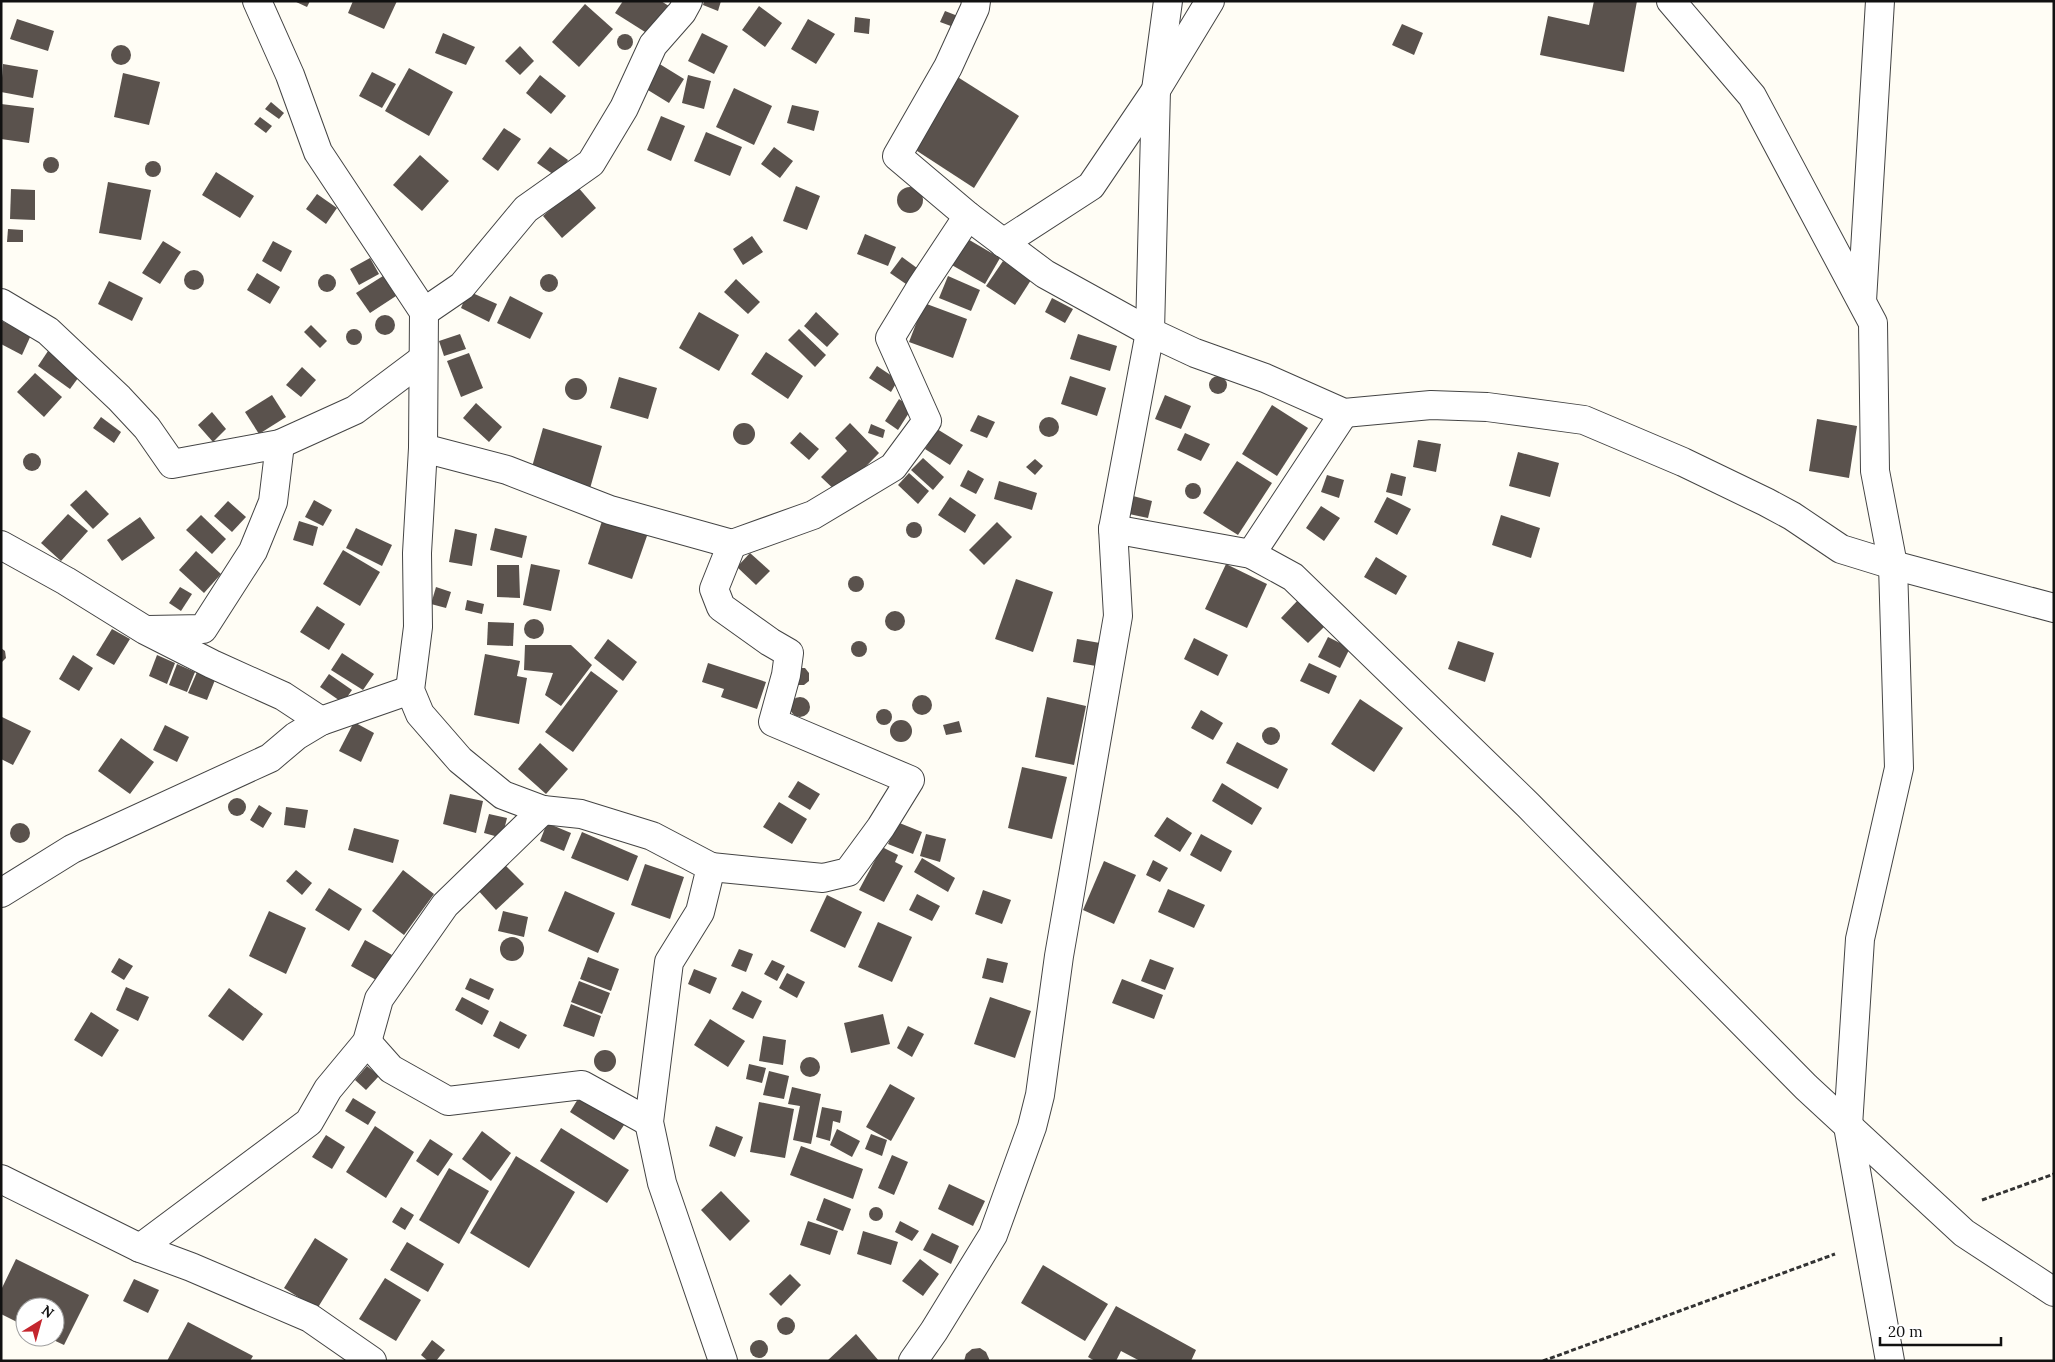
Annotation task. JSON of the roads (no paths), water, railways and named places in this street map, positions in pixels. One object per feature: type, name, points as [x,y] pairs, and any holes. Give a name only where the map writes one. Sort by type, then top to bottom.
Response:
[{"type":"street","points":[[257,1],[290,75],[318,152],[424,312],[423,448],[416,552],[418,627],[410,690],[420,714],[460,760],[502,795],[543,810],[581,814],[652,836],[711,867],[823,878],[848,872],[881,827],[910,780],[773,722],[786,675],[789,653],[770,642],[721,607],[714,589],[732,544]]},
{"type":"street","points":[[976,1],[975,8],[948,67],[897,156],[968,216],[1045,274],[1150,332],[1195,353],[1273,381],[1344,413],[1440,405],[1487,407],[1584,420],[1683,462],[1766,502],[1792,516],[1841,549],[1893,565],[2054,608]]},
{"type":"street","points":[[913,1361],[934,1331],[993,1235],[1032,1127],[1040,1095],[1058,956],[1118,616],[1113,529],[1150,332],[1156,90],[1168,1]]},
{"type":"street","points":[[1003,242],[1091,186],[1156,90],[1210,1]]},
{"type":"street","points":[[1671,1],[1752,96],[1873,323],[1875,471],[1893,565],[1899,768],[1860,939],[1848,1126],[1890,1361]]},
{"type":"street","points":[[1862,301],[1880,1]]},
{"type":"street","points":[[424,312],[462,286],[526,209],[591,163],[624,108],[653,45],[683,5]]},
{"type":"street","points":[[423,448],[507,470],[610,510],[732,544],[813,515],[893,467],[927,421],[890,338],[968,216]]},
{"type":"street","points":[[1,303],[48,331],[62,344],[119,398],[147,428],[172,464],[280,444],[355,410],[423,359]]},
{"type":"street","points":[[1251,554],[1344,413]]},
{"type":"street","points":[[144,630],[202,629],[256,542],[273,502],[280,444]]},
{"type":"street","points":[[1113,529],[1251,554],[1292,577],[1528,805],[1799,1080],[1848,1126],[1964,1233],[2054,1292]]},
{"type":"street","points":[[1,546],[66,581],[144,630],[212,664],[283,696],[321,721]]},
{"type":"street","points":[[1,893],[72,849],[270,758],[296,736],[321,721],[410,690]]},
{"type":"street","points":[[140,1248],[308,1122],[328,1090],[368,1042],[379,999],[445,905],[543,810]]},
{"type":"street","points":[[711,867],[700,912],[669,962],[649,1122],[662,1183],[723,1361]]},
{"type":"street","points":[[368,1042],[391,1069],[448,1101],[582,1085],[649,1122]]},
{"type":"street","points":[[1,1179],[140,1248],[191,1267],[310,1318],[372,1361]]}]
